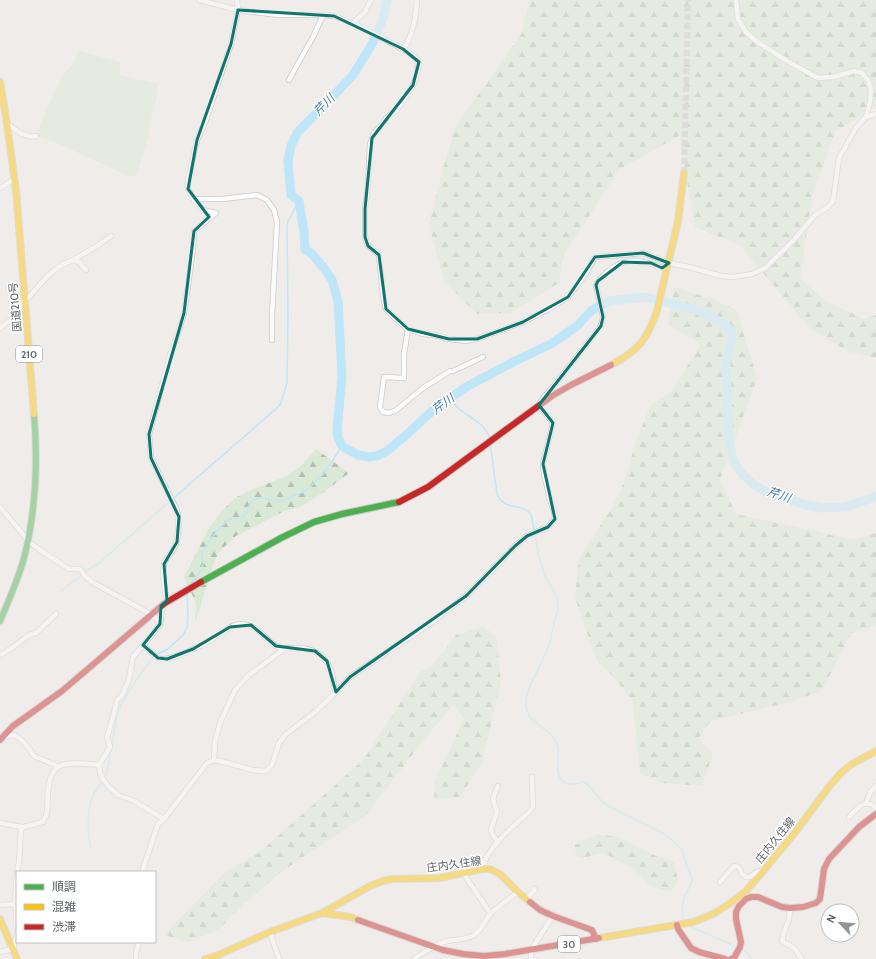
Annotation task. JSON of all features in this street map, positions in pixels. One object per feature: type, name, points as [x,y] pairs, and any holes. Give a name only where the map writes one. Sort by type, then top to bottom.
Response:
[{"type":"main road","name":"国道210号","points":[[0,83],[15,179],[36,456],[35,493],[28,541],[17,581],[0,621]]},
{"type":"main road","points":[[1,739],[13,726],[46,704],[171,599],[281,538],[314,522],[403,500],[421,491],[563,389],[624,358],[635,350],[648,335],[657,311],[678,221],[684,172]]},
{"type":"main road","name":"庄内久住線","points":[[322,913],[351,917],[435,947],[463,954],[484,956],[532,950],[694,922],[713,914],[735,900],[762,872],[835,780],[850,766],[876,751]]},
{"type":"main road","points":[[731,959],[734,958],[741,942],[736,912],[739,906],[746,899],[751,897],[758,898],[782,908],[803,907],[816,903],[820,899],[824,869],[829,859],[859,827],[876,814]]},
{"type":"main road","name":"庄内久住線","points":[[205,959],[216,956],[270,932],[322,913],[370,886],[383,881],[392,879],[440,878],[482,869],[490,869],[500,874],[518,892],[540,910],[592,930],[596,939]]},
{"type":"main road","points":[[0,919],[17,959]]},
{"type":"main road","points":[[677,925],[678,929],[691,948],[699,952],[726,959]]},
{"type":"street","points":[[200,0],[238,10],[278,15],[334,16],[403,49],[413,55],[419,62],[417,75],[413,86],[395,112],[387,117],[374,133],[372,138],[370,144],[368,187],[365,209],[365,237],[368,246],[378,255],[386,309],[408,329],[423,334],[435,334],[449,339],[466,341],[477,339],[523,322],[568,297],[585,275],[595,257],[643,253],[668,267]]},
{"type":"street","points":[[171,599],[165,593],[164,564],[174,549],[179,517],[151,458],[148,434],[170,355],[184,313],[194,249],[194,231],[216,213],[203,210],[188,189],[188,180],[197,140],[206,120],[231,44],[238,10],[237,0]]},
{"type":"street","points":[[355,25],[365,12],[371,0]]},
{"type":"street","points":[[403,49],[408,43],[411,34],[417,0]]},
{"type":"street","points":[[144,871],[146,858],[158,824],[164,819],[207,763],[214,760],[252,770],[266,771],[272,765],[279,743],[285,735],[314,713],[350,677],[431,623],[466,596],[527,536],[548,527],[555,519],[554,510],[544,475],[543,464],[553,423],[539,405],[601,326],[604,317],[596,285],[598,281],[613,267],[623,262],[630,261],[651,263],[662,268],[693,268],[721,276],[733,277],[752,274],[765,268],[792,242],[815,215],[828,207],[833,201],[839,158],[856,128],[866,117],[870,102],[871,89],[868,80],[862,73],[854,71],[833,77],[818,78],[787,61],[756,41],[746,32],[738,19],[736,0]]},
{"type":"street","points":[[289,80],[313,37],[323,15]]},
{"type":"street","points":[[866,117],[876,114]]},
{"type":"street","points":[[7,124],[25,136],[36,136]]},
{"type":"street","points":[[0,188],[15,179]]},
{"type":"street","points":[[194,199],[222,199],[258,195],[267,200],[274,210],[277,222],[272,340]]},
{"type":"street","points":[[0,328],[15,316],[24,300],[27,299],[53,270],[97,246],[111,236]]},
{"type":"street","points":[[73,260],[79,262],[86,270]]},
{"type":"street","points":[[408,329],[404,354],[404,378],[384,377],[380,407],[383,412],[395,411],[423,388],[450,371],[453,371],[482,357]]},
{"type":"street","points":[[0,507],[28,541],[40,550],[69,569],[80,569],[92,582],[161,621]]},
{"type":"street","points":[[161,606],[161,621],[158,627],[133,657],[129,679],[123,694],[117,700],[114,717],[107,737],[110,747],[99,765],[100,773],[108,787],[118,795],[134,801],[164,819]]},
{"type":"street","points":[[0,655],[29,635],[36,633],[56,614]]},
{"type":"street","points":[[143,646],[158,658],[167,659],[193,649],[230,627],[241,624],[251,625],[276,646],[284,649],[302,648],[315,651],[327,661],[336,692]]},
{"type":"street","points":[[214,760],[220,723],[235,690],[249,675],[284,649]]},
{"type":"street","points":[[1,739],[12,735],[16,736],[30,749],[34,756],[57,767]]},
{"type":"street","points":[[0,823],[22,827],[42,822],[46,816],[49,781],[57,767],[68,764],[99,765]]},
{"type":"street","points":[[484,862],[488,854],[498,842],[531,811],[533,807],[532,777]]},
{"type":"street","points":[[498,786],[493,798],[497,811],[491,830],[498,842]]},
{"type":"street","points":[[866,803],[871,791],[876,786]]},
{"type":"street","points":[[849,817],[862,804],[872,804],[876,808]]},
{"type":"street","points":[[17,871],[22,827]]},
{"type":"street","points":[[490,869],[484,862],[479,861],[474,862],[463,873],[491,914]]},
{"type":"street","points":[[720,882],[734,866],[737,866],[746,877],[750,877],[757,872],[762,872]]},
{"type":"street","points":[[16,882],[14,899],[16,916]]},
{"type":"street","points":[[527,899],[535,889]]},
{"type":"street","points":[[746,889],[751,897]]},
{"type":"street","points":[[414,959],[448,941],[474,936],[491,914],[518,892]]},
{"type":"street","points":[[0,905],[15,904]]},
{"type":"street","points":[[790,908],[789,919],[782,941],[795,949],[802,959]]},
{"type":"street","points":[[531,959],[532,950],[553,916]]},
{"type":"street","points":[[270,932],[279,959]]},
{"type":"street","points":[[0,952],[13,949],[16,938]]},
{"type":"street","points":[[136,959],[139,943]]},
{"type":"highlighted area","points":[[238,10],[334,16],[403,49],[419,62],[413,85],[372,138],[365,209],[365,237],[368,246],[379,255],[386,309],[408,329],[449,339],[477,339],[523,322],[568,297],[595,257],[643,253],[669,263],[662,268],[651,263],[623,262],[598,281],[596,285],[603,317],[601,326],[539,405],[553,423],[543,464],[555,519],[548,527],[527,536],[515,546],[466,596],[350,677],[336,692],[327,661],[315,651],[276,646],[251,625],[230,627],[193,649],[167,659],[158,658],[143,645],[160,624],[161,606],[167,601],[164,564],[177,542],[179,517],[151,458],[149,434],[184,313],[194,231],[209,217],[188,189],[197,140],[231,44]]},
{"type":"green space","points":[[530,0],[876,0],[876,106],[835,132],[812,197],[800,278],[824,300],[864,319],[876,315],[876,358],[847,351],[811,329],[752,260],[742,246],[695,227],[679,136],[620,169],[564,254],[559,283],[509,313],[477,314],[444,281],[429,225],[455,127],[522,33]]},
{"type":"green space","points":[[78,51],[121,62],[119,75],[158,84],[157,96],[149,126],[150,132],[136,177],[126,175],[55,142],[36,136],[47,108],[64,73],[73,64]]},
{"type":"green space","points":[[674,287],[712,299],[737,310],[757,379],[720,480],[736,514],[855,540],[876,533],[876,626],[851,633],[822,691],[787,703],[710,721],[698,739],[713,753],[702,786],[662,783],[640,774],[633,701],[610,673],[596,659],[575,597],[579,559],[613,506],[625,480],[637,438],[651,405],[671,392],[701,344],[668,325]]},
{"type":"green space","points":[[316,449],[349,473],[324,492],[300,507],[284,511],[236,536],[221,550],[214,562],[195,623],[196,603],[184,577],[208,530],[220,513],[235,498],[248,491],[287,476],[301,466]]},
{"type":"green space","points":[[483,626],[496,636],[501,682],[481,765],[459,798],[434,799],[435,781],[464,719],[453,705],[366,815],[281,872],[245,903],[218,930],[189,942],[164,935],[225,872],[260,852],[363,760],[422,670],[432,666],[456,635]]},
{"type":"green space","points":[[597,834],[618,837],[656,856],[674,862],[678,882],[670,892],[651,886],[631,868],[603,853],[582,858],[576,856],[575,845]]},
{"type":"waterway","name":"芹川","points":[[387,0],[383,19],[372,44],[353,75],[297,133],[291,146],[288,161],[291,195],[299,201],[305,250],[311,253],[332,280],[338,301],[342,377],[337,430],[338,438],[342,446],[358,455],[369,457],[377,456],[387,451],[432,411],[466,387],[551,344],[577,326],[591,311],[610,301],[645,297],[697,310],[721,322],[731,330],[732,338],[726,362],[729,440],[733,461],[743,475],[752,483],[764,491],[803,504],[822,508],[845,507],[876,496]]},
{"type":"waterway","points":[[85,572],[99,563],[280,405],[287,383],[287,228],[288,221],[299,201]]},
{"type":"waterway","points":[[450,399],[461,411],[483,426],[490,439]]},
{"type":"waterway","points":[[490,443],[497,494],[500,500],[504,503],[528,511],[532,517],[534,531]]},
{"type":"waterway","points":[[190,585],[204,563],[202,560],[202,554],[206,546],[222,526],[231,519],[243,517],[252,500],[261,498],[282,501],[307,490],[325,472],[342,446]]},
{"type":"waterway","points":[[535,535],[544,573],[554,592],[558,604],[549,645],[527,695],[527,712],[531,718],[546,730],[555,740],[558,747],[559,774],[560,778],[564,782],[569,784],[584,782],[606,805],[665,834],[682,850],[692,877],[692,881],[684,898],[682,908],[685,922]]},
{"type":"waterway","points":[[61,591],[82,575]]},
{"type":"waterway","points":[[156,655],[168,649],[183,635],[187,628],[187,591]]},
{"type":"waterway","points":[[112,746],[116,721],[121,704],[136,680],[153,658]]},
{"type":"waterway","points":[[91,848],[88,828],[90,805],[94,793],[105,777],[111,750]]},
{"type":"waterway","points":[[689,926],[735,946]]},
{"type":"waterway","points":[[743,950],[752,959]]},
{"type":"tunnel","points":[[684,173],[688,0]]},
{"type":"traffic: fast","points":[[0,621],[22,566],[31,522],[36,468],[34,414]]},
{"type":"traffic: fast","points":[[201,582],[281,538],[314,522],[342,514],[399,502]]},
{"type":"traffic: slow","points":[[0,82],[16,190],[34,414]]},
{"type":"traffic: slow","points":[[611,365],[628,355],[640,344],[649,330],[657,311],[678,221],[684,173]]},
{"type":"traffic: slow","points":[[599,938],[694,922],[715,913],[729,904],[745,892],[760,875],[841,773],[852,764],[876,751]]},
{"type":"traffic: slow","points":[[322,913],[370,886],[383,881],[392,879],[440,878],[482,869],[490,869],[500,874],[530,902]]},
{"type":"traffic: slow","points":[[205,959],[216,956],[270,932],[322,913],[351,917],[358,920]]},
{"type":"traffic: slow","points":[[0,919],[17,959]]},
{"type":"traffic: jam","points":[[399,502],[428,487],[552,396],[611,365]]},
{"type":"traffic: jam","points":[[0,740],[13,726],[62,691],[165,603],[201,582]]},
{"type":"traffic: jam","points":[[731,959],[734,958],[741,942],[736,919],[736,912],[739,906],[746,899],[751,897],[758,897],[782,907],[790,908],[803,907],[816,903],[820,899],[824,869],[829,859],[859,827],[876,814]]},
{"type":"traffic: jam","points":[[530,902],[540,910],[553,916],[592,930],[596,939]]},
{"type":"traffic: jam","points":[[358,920],[443,950],[484,956],[505,954],[599,938]]},
{"type":"traffic: jam","points":[[677,925],[678,929],[691,948],[699,952],[725,959]]}]
